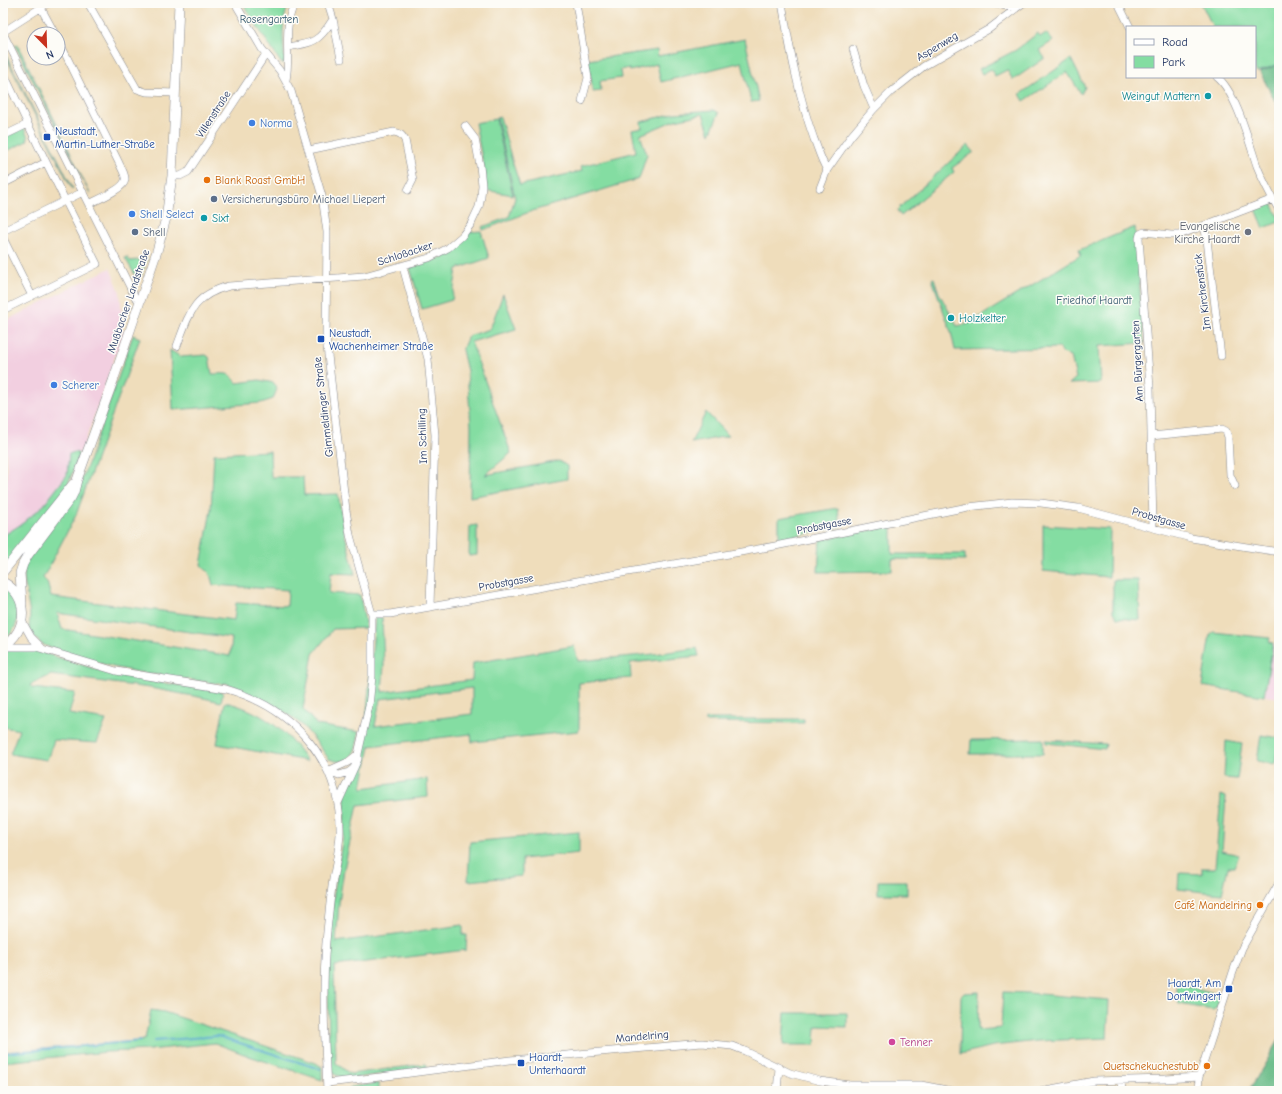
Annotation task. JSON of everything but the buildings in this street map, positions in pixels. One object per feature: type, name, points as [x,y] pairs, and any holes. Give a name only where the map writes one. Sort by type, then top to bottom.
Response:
[{"type":"main road","name":"Mußbacher Landstraße","points":[[22,621],[20,573],[22,564],[69,502],[74,492],[163,233],[169,204],[172,176],[180,3]]},
{"type":"main road","points":[[3,572],[77,480]]},
{"type":"main road","points":[[3,582],[14,591],[22,604]]},
{"type":"main road","points":[[3,646],[15,636],[22,621]]},
{"type":"street","points":[[48,3],[3,32],[135,297],[140,300]]},
{"type":"street","points":[[88,3],[137,89],[146,92],[175,93]]},
{"type":"street","name":"Gimmeldinger Straße","points":[[235,3],[266,54],[286,80],[291,91],[326,214],[326,338],[350,535],[372,614],[372,677],[368,706],[358,759],[338,803]]},
{"type":"street","points":[[286,80],[288,68],[289,17],[295,3]]},
{"type":"street","points":[[328,3],[333,19],[341,59]]},
{"type":"street","points":[[576,3],[588,78],[582,101]]},
{"type":"street","points":[[782,3],[804,107],[822,161],[827,170]]},
{"type":"street","points":[[991,3],[1016,8],[1023,3]]},
{"type":"street","points":[[1118,3],[1130,26]]},
{"type":"street","points":[[41,8],[51,26]]},
{"type":"street","name":"Aspenweg","points":[[820,188],[827,170],[851,136],[891,92],[924,66],[990,29],[1016,8]]},
{"type":"street","points":[[288,47],[307,44],[318,38],[324,33],[333,19]]},
{"type":"street","points":[[853,50],[864,86],[874,110]]},
{"type":"street","name":"Villenstraße","points":[[172,176],[180,176],[188,172],[266,54]]},
{"type":"street","points":[[66,55],[119,163],[125,179],[125,182],[120,188],[88,204]]},
{"type":"street","points":[[3,72],[97,264],[3,310]]},
{"type":"street","points":[[1218,78],[1228,88],[1258,166],[1279,210]]},
{"type":"street","points":[[3,136],[28,124]]},
{"type":"street","name":"Schloßacker","points":[[177,346],[192,309],[202,298],[218,289],[229,286],[364,276],[403,267],[429,258],[448,248],[462,236],[471,224],[481,197],[482,185],[475,139],[465,126]]},
{"type":"street","points":[[309,150],[394,132],[399,133],[405,140],[413,180],[408,190]]},
{"type":"street","points":[[3,181],[7,182],[46,162]]},
{"type":"street","points":[[3,232],[83,192]]},
{"type":"street","name":"Am Bürgergarten","points":[[1153,527],[1146,322],[1139,236],[1144,232],[1179,235],[1273,199]]},
{"type":"street","name":"Im Kirchenstück","points":[[1204,226],[1221,356]]},
{"type":"street","points":[[3,238],[32,296]]},
{"type":"street","name":"Im Schilling","points":[[403,267],[428,359],[434,435],[430,607]]},
{"type":"street","points":[[1151,436],[1222,429],[1226,431],[1228,436],[1230,475],[1235,486]]},
{"type":"street","name":"Probstgasse","points":[[372,614],[390,614],[775,546],[968,507],[994,504],[1029,502],[1078,508],[1204,541],[1279,552]]},
{"type":"street","points":[[22,621],[31,637],[43,648]]},
{"type":"street","points":[[3,646],[31,646],[43,648],[116,671],[226,689],[252,697],[299,729],[315,749],[328,771],[335,788],[338,803],[340,836],[329,904],[325,956],[327,1091]]},
{"type":"street","points":[[328,771],[348,762],[358,754]]},
{"type":"street","points":[[328,771],[339,776],[349,772],[354,767]]},
{"type":"street","points":[[1198,1091],[1199,1077],[1242,948],[1279,883]]},
{"type":"street","name":"Mandelring","points":[[327,1083],[380,1078],[510,1060],[702,1043],[732,1046],[803,1078],[840,1084],[921,1084],[952,1091]]},
{"type":"street","points":[[777,1091],[779,1068]]},
{"type":"street","points":[[1040,1091],[1094,1081],[1199,1077]]},
{"type":"street","points":[[1121,1081],[1122,1091]]},
{"type":"shaded area","name":"Scherer","points":[[110,268],[120,292],[122,316],[120,330],[124,331],[84,445],[79,454],[75,452],[69,454],[67,475],[44,505],[23,523],[3,536],[3,479],[7,479],[6,451],[3,439],[3,322]]},
{"type":"shaded area","points":[[1273,644],[1279,646],[1279,698],[1265,696]]},
{"type":"green space","name":"Rosengarten","points":[[242,3],[290,3],[283,24],[285,63],[281,63]]},
{"type":"green space","points":[[1201,3],[1279,3],[1279,64],[1257,72],[1256,70],[1256,26],[1212,26]]},
{"type":"green space","points":[[1038,33],[1040,37],[1046,33],[1053,41],[1039,50],[1045,58],[1013,80],[1007,70],[995,76],[991,69],[982,74],[979,69],[1016,50]]},
{"type":"green space","points":[[745,39],[759,101],[751,102],[742,62],[661,82],[657,64],[630,71],[629,68],[620,70],[621,78],[600,81],[601,91],[593,92],[588,60],[657,50],[658,56]]},
{"type":"green space","points":[[17,44],[26,62],[26,66],[28,66],[90,194],[15,45]]},
{"type":"green space","points":[[4,51],[73,189],[72,189]]},
{"type":"green space","points":[[1071,59],[1085,87],[1081,94],[1067,72],[1024,101],[1020,94]]},
{"type":"green space","points":[[1279,64],[1279,109],[1260,72]]},
{"type":"green space","points":[[714,110],[719,113],[710,134],[703,114],[675,120],[640,135],[647,154],[639,179],[532,211],[483,230],[482,227],[509,217],[515,198],[497,118],[500,117],[520,185],[582,171],[581,166],[636,152],[632,130],[642,128],[641,122],[674,113]]},
{"type":"green space","points":[[496,119],[513,195],[485,190],[485,173],[475,123]]},
{"type":"green space","points":[[24,128],[28,137],[27,141],[3,153],[3,137]]},
{"type":"green space","points":[[968,145],[974,152],[952,168],[954,172],[901,216],[897,210]]},
{"type":"green space","points":[[1272,203],[1279,218],[1279,222],[1264,228],[1256,209]]},
{"type":"green space","name":"Friedhof Haardt","points":[[1135,227],[1144,343],[1099,346],[1101,383],[1069,384],[1076,378],[1071,356],[1062,353],[1060,348],[955,350],[951,332],[932,279],[934,278],[939,293],[957,326],[968,324],[1081,255],[1079,250]]},
{"type":"green space","points":[[481,231],[489,258],[457,269],[452,300],[422,309],[410,268],[443,257],[460,244],[469,232]]},
{"type":"green space","points":[[127,257],[130,261],[147,259],[141,276],[138,277],[135,275],[125,258]]},
{"type":"green space","points":[[503,294],[516,329],[471,342],[511,453],[485,475],[559,461],[567,466],[567,479],[470,497],[471,426],[467,371],[462,350],[468,336],[490,329]]},
{"type":"green space","points":[[133,335],[140,338],[76,515],[43,578],[47,582],[51,597],[234,620],[236,603],[287,606],[288,590],[213,585],[210,574],[201,565],[211,510],[214,454],[270,451],[271,477],[303,477],[304,495],[338,494],[345,535],[355,574],[331,573],[329,593],[360,595],[366,628],[333,629],[313,654],[303,709],[317,725],[359,732],[355,751],[352,756],[343,761],[329,759],[302,725],[293,718],[266,701],[226,683],[221,684],[113,667],[51,648],[40,643],[29,629],[30,615],[24,578],[25,564],[75,494],[88,464]],"holes":[[[57,613],[232,638],[230,656],[62,629]]]},
{"type":"green space","points":[[170,350],[181,357],[206,355],[209,357],[212,374],[229,375],[237,383],[259,380],[274,383],[277,389],[273,399],[261,403],[173,410]]},
{"type":"green space","points":[[706,412],[728,436],[691,443]]},
{"type":"green space","points":[[75,452],[79,454],[67,487],[3,569],[3,536],[23,523],[44,505],[67,475],[69,454]]},
{"type":"green space","points":[[838,508],[840,527],[779,539],[779,518]]},
{"type":"green space","points":[[477,525],[477,555],[469,556],[470,526]]},
{"type":"green space","points":[[1043,525],[1110,529],[1109,577],[1043,571]]},
{"type":"green space","points":[[892,526],[892,554],[965,554],[965,560],[892,559],[892,571],[818,572],[820,540]]},
{"type":"green space","points":[[1113,580],[1138,580],[1140,620],[1117,618],[1113,612]]},
{"type":"green space","points":[[3,587],[10,592],[14,599],[18,614],[17,621],[10,635],[3,640]]},
{"type":"green space","points":[[375,617],[382,617],[384,665],[382,692],[472,680],[473,663],[574,646],[578,661],[654,654],[697,648],[699,656],[630,663],[631,678],[579,683],[579,731],[472,742],[471,734],[370,746],[362,788],[427,779],[428,797],[358,805],[344,869],[339,903],[336,942],[463,925],[463,935],[467,935],[466,950],[334,966],[336,1063],[350,1074],[426,1064],[428,1068],[345,1079],[334,1074],[329,1065],[329,942],[333,899],[344,829],[345,794],[362,754]],"holes":[[[472,688],[472,714],[375,726],[380,699]]]},
{"type":"green space","points":[[1213,632],[1270,638],[1269,642],[1273,643],[1264,696],[1202,686],[1210,635]]},
{"type":"green space","points":[[23,648],[108,673],[223,692],[221,702],[150,688],[51,675],[30,685],[32,688],[75,693],[69,714],[106,720],[97,743],[54,740],[47,760],[10,754],[19,730],[3,727],[3,651]]},
{"type":"green space","points":[[225,702],[250,710],[272,723],[291,740],[307,761],[217,744]]},
{"type":"green space","points":[[706,719],[804,719],[804,723],[706,722]]},
{"type":"green space","points":[[1261,735],[1279,738],[1275,764],[1257,761]]},
{"type":"green space","points":[[1043,739],[1043,754],[970,754],[971,740]]},
{"type":"green space","points":[[1046,740],[1106,744],[1105,749],[1046,743]]},
{"type":"green space","points":[[1226,741],[1242,744],[1237,779],[1224,778]]},
{"type":"green space","points":[[1221,795],[1226,797],[1222,851],[1239,855],[1235,867],[1228,867],[1222,894],[1178,889],[1179,873],[1202,874],[1202,868],[1215,868]]},
{"type":"green space","points":[[579,832],[579,853],[522,859],[522,876],[468,881],[470,842]]},
{"type":"green space","points":[[878,881],[907,881],[907,894],[878,894]]},
{"type":"green space","points":[[1177,983],[1221,995],[1217,1007],[1213,1010],[1179,1004],[1177,997]]},
{"type":"green space","points":[[979,992],[978,1030],[1001,1028],[1003,992],[1109,1000],[1107,1038],[1038,1041],[993,1046],[960,1054],[961,996],[964,993]]},
{"type":"green space","points":[[151,1010],[164,1012],[316,1063],[322,1067],[322,1080],[215,1043],[3,1062],[3,1052],[141,1041],[145,1039]]},
{"type":"green space","points":[[785,1013],[847,1013],[847,1027],[816,1026],[815,1045],[783,1045]]},
{"type":"green space","points":[[1279,1040],[1279,1091],[1249,1091]]},
{"type":"green space","points":[[379,1083],[379,1091],[346,1091],[351,1087]]},
{"type":"waterway","points":[[154,1041],[218,1036],[320,1069]]},
{"type":"waterway","points":[[3,1053],[140,1041]]},
{"type":"place","name":"Weingut Mattern","points":[[1208,96]]},
{"type":"place","name":"Norma","points":[[252,123]]},
{"type":"place","name":"Neustadt, Martin-Luther-Straße","points":[[47,137]]},
{"type":"place","name":"Blank Roast GmbH","points":[[207,180]]},
{"type":"place","name":"Versicherungsbüro Michael Liepert","points":[[214,199]]},
{"type":"place","name":"Shell Select","points":[[132,214]]},
{"type":"place","name":"Sixt","points":[[204,218]]},
{"type":"place","name":"Shell","points":[[135,232]]},
{"type":"place","name":"Evangelische Kirche Haardt","points":[[1248,232]]},
{"type":"place","name":"Holzkelter","points":[[951,318]]},
{"type":"place","name":"Neustadt, Wachenheimer Straße","points":[[321,339]]},
{"type":"place","name":"Scherer","points":[[54,385]]},
{"type":"place","name":"Café Mandelring","points":[[1260,905]]},
{"type":"place","name":"Haardt, Am Dorfwingert","points":[[1229,989]]},
{"type":"place","name":"Tenner","points":[[892,1042]]},
{"type":"place","name":"Haardt, Unterhaardt","points":[[521,1063]]},
{"type":"place","name":"Quetschekuchestubb","points":[[1207,1066]]}]
